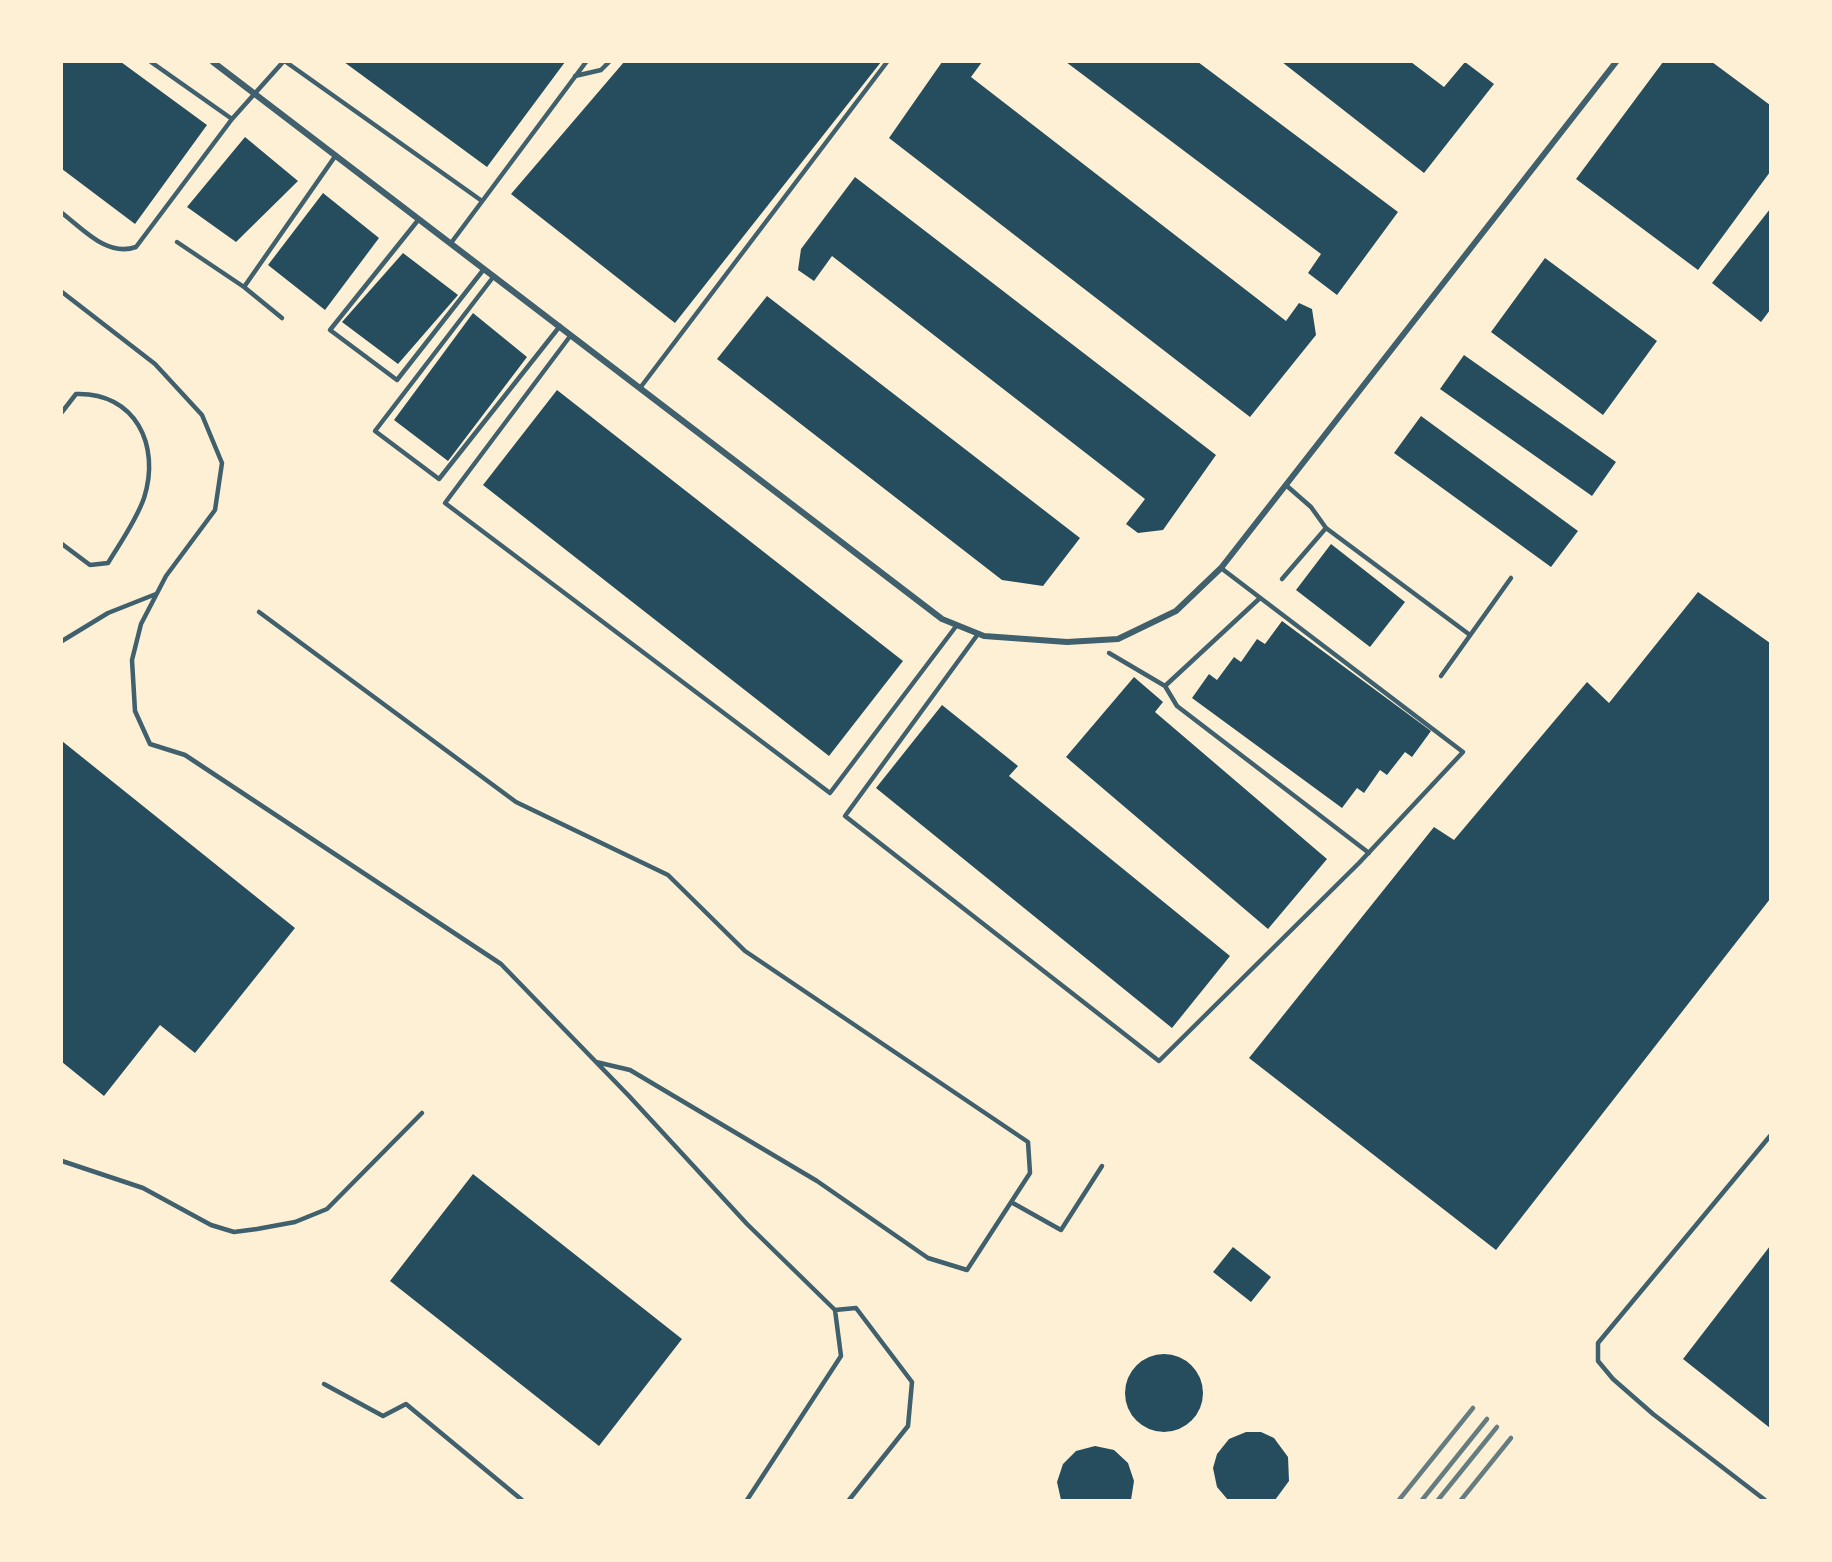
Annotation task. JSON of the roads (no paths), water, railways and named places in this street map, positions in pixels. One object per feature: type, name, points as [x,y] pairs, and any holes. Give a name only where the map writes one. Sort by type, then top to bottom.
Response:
[{"type":"street","points":[[213,62],[942,619],[984,636],[1067,642],[1118,639],[1176,611],[1221,568],[1616,62]]},
{"type":"lane","points":[[151,62],[232,119]]},
{"type":"lane","points":[[62,213],[109,249],[124,251],[136,246],[232,119],[284,62],[482,201]]},
{"type":"lane","points":[[451,243],[586,62]]},
{"type":"lane","points":[[575,76],[601,70],[609,62]]},
{"type":"lane","points":[[640,388],[887,62]]},
{"type":"lane","points":[[244,287],[336,154]]},
{"type":"lane","points":[[419,219],[330,330],[397,380],[484,269]]},
{"type":"lane","points":[[177,242],[244,287],[282,318]]},
{"type":"lane","points":[[494,276],[375,431],[440,479],[560,326]]},
{"type":"lane","points":[[62,292],[155,364],[202,416],[222,463],[215,510],[166,576],[141,624],[132,660],[135,711],[150,744],[185,755],[501,964],[747,1224],[835,1310],[841,1356],[747,1500]]},
{"type":"lane","points":[[571,335],[446,503],[830,793],[957,625]]},
{"type":"lane","points":[[62,412],[76,393],[95,393],[114,400],[133,414],[144,439],[148,466],[144,497],[108,563],[90,565],[62,544]]},
{"type":"lane","points":[[1287,486],[1311,507],[1326,528],[1470,635]]},
{"type":"lane","points":[[1282,579],[1326,528]]},
{"type":"lane","points":[[978,634],[845,816],[1159,1061],[1369,853],[1463,752],[1221,568]]},
{"type":"lane","points":[[1441,676],[1511,578]]},
{"type":"lane","points":[[62,640],[108,613],[156,594]]},
{"type":"lane","points":[[1165,686],[1260,598]]},
{"type":"lane","points":[[258,612],[516,802],[669,875],[745,951],[1028,1142],[1030,1173],[967,1270],[928,1258],[817,1181],[630,1070],[596,1062]]},
{"type":"lane","points":[[1109,652],[1165,686],[1177,706],[1369,853]]},
{"type":"lane","points":[[62,1161],[143,1188],[211,1225],[234,1232],[257,1229],[295,1222],[327,1209],[422,1113]]},
{"type":"lane","points":[[1765,1500],[1653,1414],[1613,1379],[1598,1360],[1598,1343],[1770,1136]]},
{"type":"lane","points":[[1011,1202],[1061,1230],[1102,1166]]},
{"type":"lane","points":[[835,1310],[856,1308],[912,1382],[908,1426],[849,1500]]},
{"type":"lane","points":[[324,1384],[383,1416],[406,1404],[522,1500]]},
{"type":"railway","points":[[1399,1500],[1473,1408]]},
{"type":"railway","points":[[1422,1500],[1487,1419]]},
{"type":"railway","points":[[1438,1500],[1497,1427]]},
{"type":"railway","points":[[1461,1500],[1511,1438]]}]
